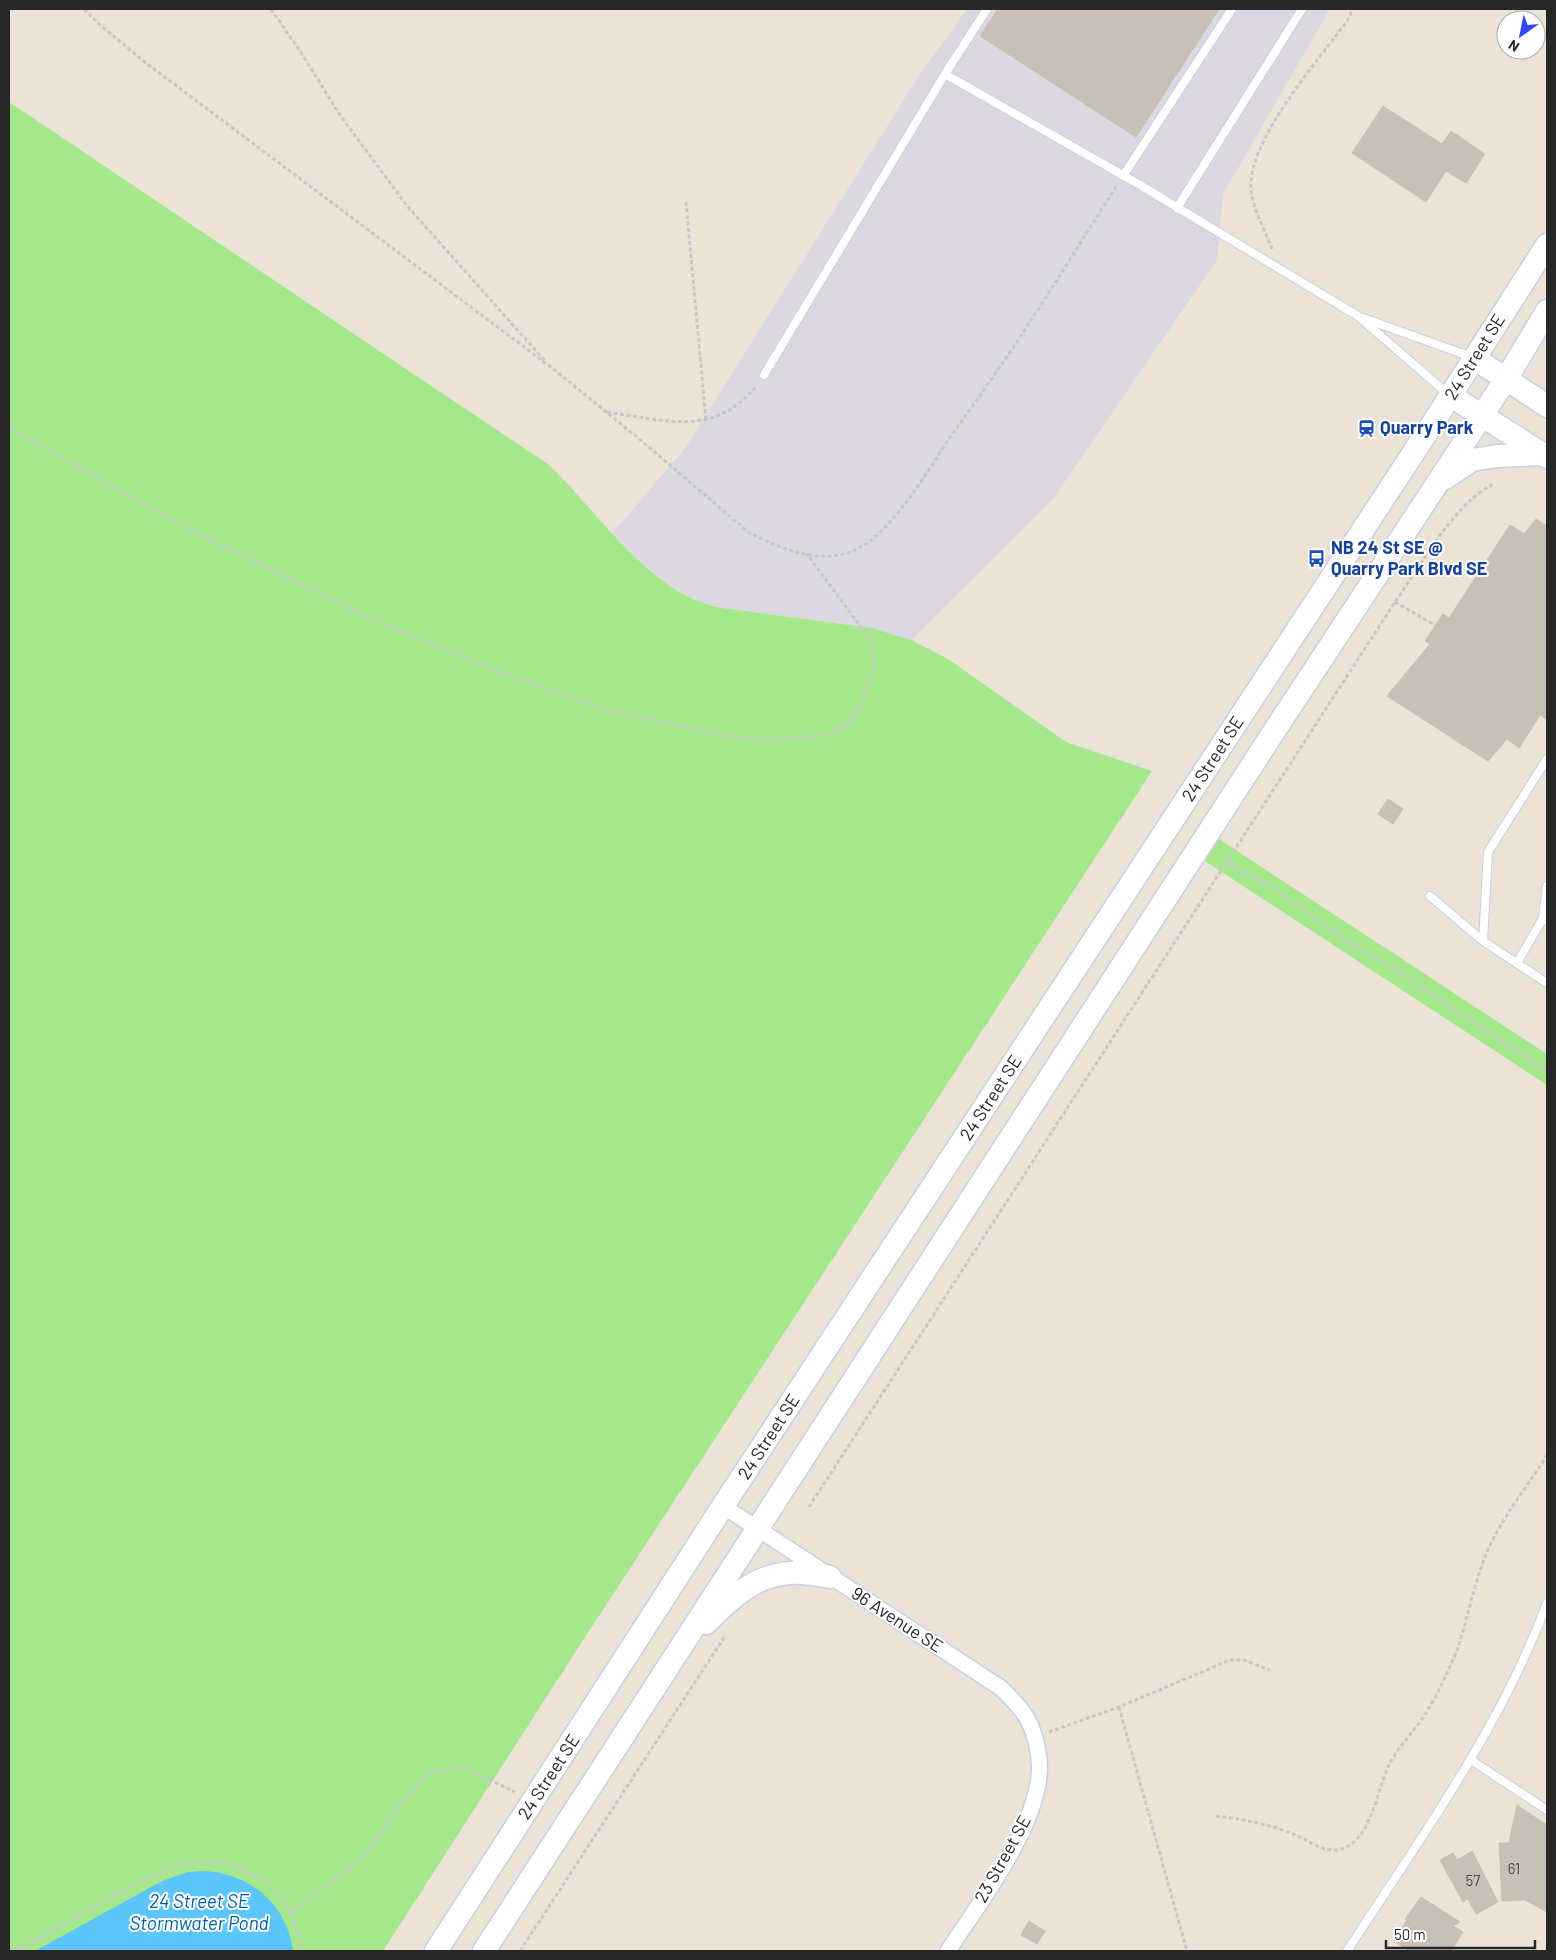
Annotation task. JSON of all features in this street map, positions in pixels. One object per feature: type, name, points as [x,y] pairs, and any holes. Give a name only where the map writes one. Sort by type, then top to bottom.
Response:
[{"type":"main road","name":"24 Street SE","points":[[436,1951],[724,1506],[1451,396],[1547,245]]},
{"type":"main road","name":"24 Street SE","points":[[484,1951],[1260,753],[1506,379],[1547,311]]},
{"type":"main road","points":[[1474,358],[1547,406]]},
{"type":"main road","points":[[1451,396],[1545,455]]},
{"type":"main road","points":[[1438,482],[1472,460],[1497,456],[1545,455]]},
{"type":"main road","points":[[681,1648],[719,1610],[748,1586],[767,1576],[792,1573],[830,1576]]},
{"type":"street","name":"96 Avenue SE","points":[[724,1506],[1001,1688],[1019,1706],[1028,1721],[1034,1737],[1038,1759]]},
{"type":"street","name":"23 Street SE","points":[[948,1951],[1004,1866],[1023,1827],[1035,1795],[1039,1775],[1038,1759]]},
{"type":"lane","points":[[764,375],[945,74],[987,9]]},
{"type":"lane","points":[[1123,176],[1232,9]]},
{"type":"lane","points":[[1177,208],[1302,9]]},
{"type":"lane","points":[[945,74],[1123,176],[1358,316],[1451,396]]},
{"type":"lane","points":[[1358,316],[1474,358]]},
{"type":"lane","points":[[1483,942],[1488,852],[1547,759]]},
{"type":"lane","points":[[1517,963],[1545,920],[1547,886]]},
{"type":"lane","points":[[1430,896],[1483,942],[1547,983]]},
{"type":"lane","points":[[1347,1951],[1471,1760],[1519,1672],[1547,1603]]},
{"type":"lane","points":[[1471,1760],[1547,1810]]},
{"type":"path","points":[[84,9],[146,64],[552,368],[607,412],[747,531],[767,542],[806,554],[841,555],[866,545],[884,529],[911,494],[1019,338],[1123,176]]},
{"type":"path","points":[[272,9],[340,115],[407,206],[552,368]]},
{"type":"path","points":[[1282,270],[1255,207],[1251,180],[1255,163],[1274,124],[1353,9]]},
{"type":"path","points":[[686,202],[706,420]]},
{"type":"path","points":[[607,412],[679,421],[706,420],[722,414],[744,398],[764,375]]},
{"type":"path","points":[[9,428],[187,528],[369,618],[500,672],[603,708],[727,736],[771,740],[821,736],[844,727],[860,708],[874,667],[874,652],[868,637],[806,554]]},
{"type":"path","points":[[809,1506],[1395,602],[1455,516],[1472,497],[1482,489],[1495,483]]},
{"type":"path","points":[[1395,602],[1435,625]]},
{"type":"path","points":[[1227,863],[1246,874],[1270,884],[1353,944],[1398,970],[1451,1008],[1547,1070]]},
{"type":"path","points":[[1216,1816],[1242,1819],[1273,1827],[1324,1849],[1335,1850],[1344,1848],[1360,1836],[1367,1825],[1389,1765],[1406,1738],[1426,1714],[1446,1674],[1461,1640],[1473,1593],[1488,1548],[1509,1510],[1547,1455]]},
{"type":"path","points":[[520,1951],[730,1630]]},
{"type":"path","points":[[1034,1737],[1119,1707],[1230,1660],[1244,1660],[1270,1670]]},
{"type":"path","points":[[1119,1707],[1188,1951]]},
{"type":"path","points":[[292,1912],[365,1856],[399,1807],[430,1772],[463,1767],[508,1787],[532,1803]]},
{"type":"path","points":[[15,1951],[136,1884],[181,1864],[224,1862],[267,1881],[292,1912],[300,1941],[300,1951]]},
{"type":"shaded area","points":[[967,9],[1330,9],[1223,194],[1217,260],[1053,499],[911,640],[872,628],[715,607],[690,598],[665,582],[633,556],[612,534],[686,447],[918,77]]},
{"type":"green space","points":[[9,102],[549,465],[631,554],[668,585],[689,597],[715,607],[872,628],[911,640],[948,659],[1066,742],[1152,771],[576,1651],[383,1951],[9,1951]]},
{"type":"green space","points":[[1219,839],[1547,1054],[1547,1085],[1205,861]]},
{"type":"water","name":"24 Street SE Stormwater Pond","points":[[188,1872],[220,1873],[236,1878],[251,1885],[263,1894],[283,1919],[293,1951],[35,1951],[162,1881]]},
{"type":"building","points":[[998,9],[1219,9],[1136,137],[980,36]]},
{"type":"building","points":[[1383,106],[1442,144],[1451,131],[1485,154],[1466,183],[1446,171],[1426,202],[1352,153]]},
{"type":"building","points":[[1536,519],[1547,526],[1547,720],[1540,715],[1519,748],[1507,739],[1488,761],[1387,696],[1430,644],[1425,641],[1443,614],[1449,618],[1510,525],[1524,534]]},
{"type":"building","points":[[1388,799],[1403,809],[1393,824],[1378,814]]},
{"type":"building","points":[[1517,1805],[1547,1825],[1547,1912],[1525,1900],[1502,1901],[1499,1843],[1509,1843]]},
{"type":"building","points":[[1472,1851],[1498,1902],[1476,1914],[1468,1899],[1463,1902],[1440,1860],[1453,1853],[1457,1860]]},
{"type":"building","points":[[1421,1897],[1460,1922],[1453,1926],[1463,1932],[1451,1951],[1410,1951],[1394,1941],[1407,1920],[1405,1919]]},
{"type":"building","points":[[1029,1921],[1045,1931],[1037,1944],[1021,1935]]},
{"type":"place","name":"Quarry Park","points":[[1366,428]]},
{"type":"place","name":"NB 24 St SE @ Quarry Park Blvd SE","points":[[1317,558]]}]
